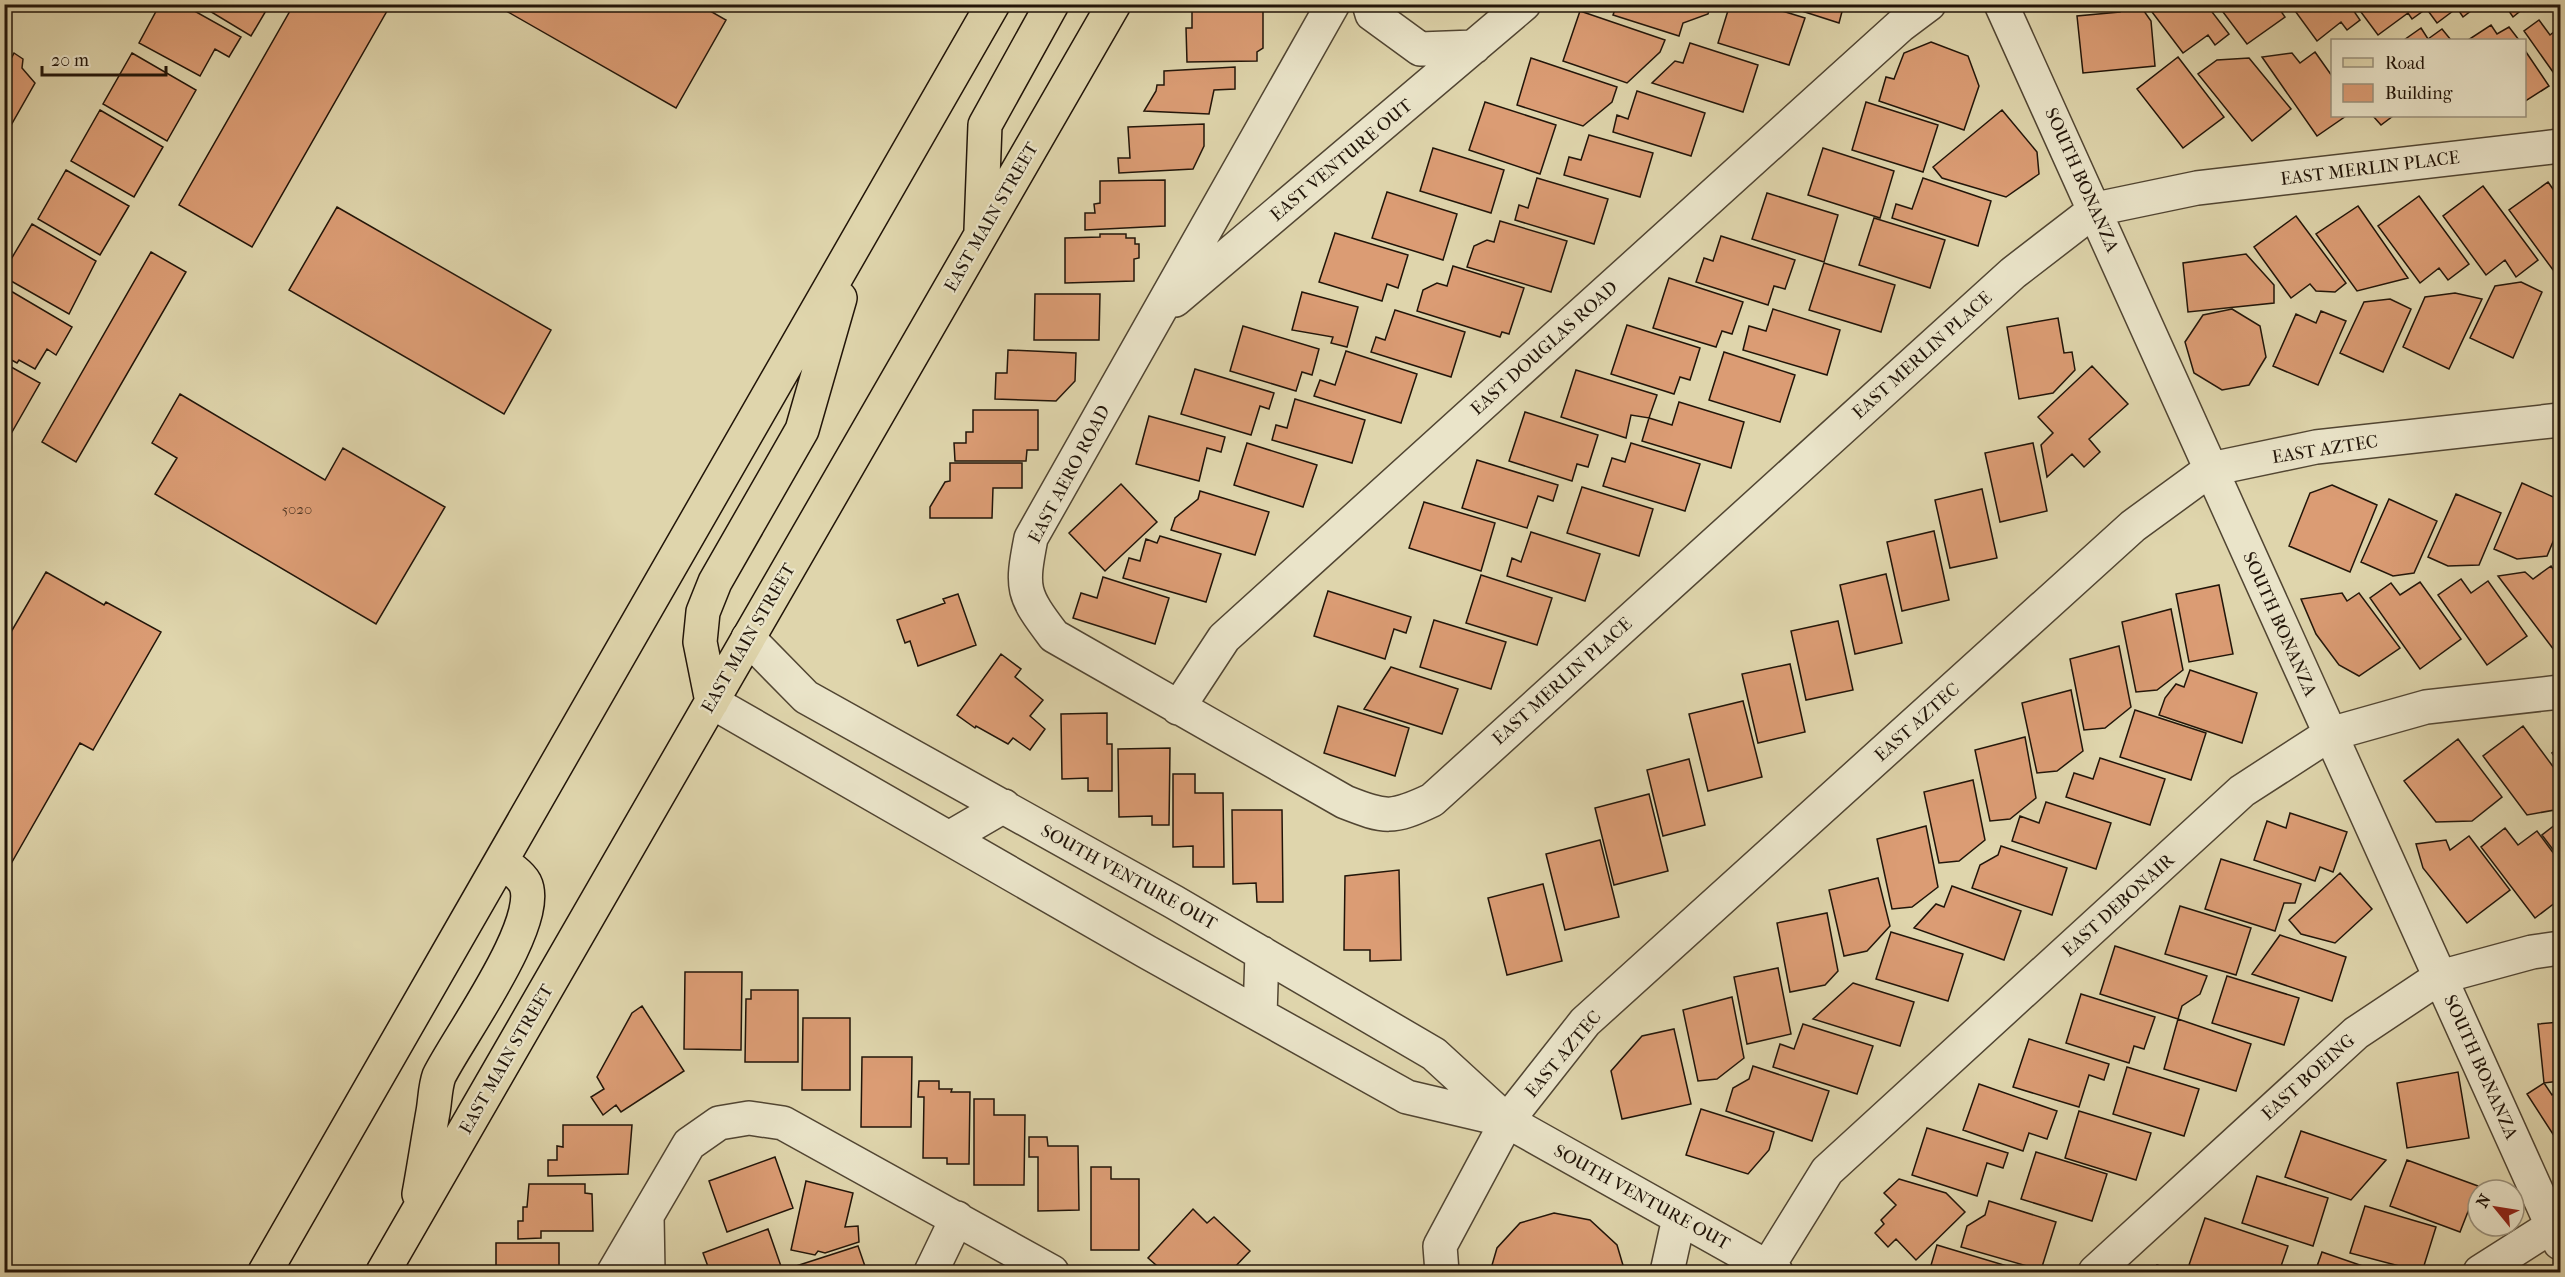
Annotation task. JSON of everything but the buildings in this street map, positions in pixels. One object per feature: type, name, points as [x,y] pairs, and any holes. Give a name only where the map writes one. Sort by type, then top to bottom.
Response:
[{"type":"main road","points":[[265,1272],[993,4]]},
{"type":"main road","points":[[981,235],[985,125],[1052,4]]},
{"type":"main road","name":"EAST MAIN STREET","points":[[383,1272],[1114,4]]},
{"type":"main road","points":[[712,702],[700,642],[703,612],[715,582],[802,430],[854,249]]},
{"type":"main road","points":[[415,1217],[438,1078],[480,1009],[523,921],[528,897],[525,883],[514,870],[501,862]]},
{"type":"lane","name":"EAST AERO ROAD","points":[[1333,4],[1031,537],[1023,578],[1032,607],[1054,636],[1345,802],[1374,813],[1401,814]]},
{"type":"lane","points":[[1369,4],[1372,14],[1420,49],[1474,47]]},
{"type":"lane","name":"EAST VENTURE OUT","points":[[1157,315],[1524,4]]},
{"type":"lane","name":"EAST DOUGLAS ROAD","points":[[1178,708],[1224,638],[1901,24],[1929,4]]},
{"type":"lane","name":"SOUTH BONANZA","points":[[2001,4],[2096,209],[2440,977],[2558,1229]]},
{"type":"lane","name":"EAST MERLIN PLACE","points":[[1401,814],[1432,800],[2013,273],[2096,209],[2197,188],[2560,146]]},
{"type":"lane","name":"EAST AZTEC","points":[[1442,1272],[1440,1246],[1507,1121],[1585,1022],[2133,526],[2211,469],[2316,447],[2560,420]]},
{"type":"lane","name":"SOUTH VENTURE OUT","points":[[748,638],[806,697],[1004,806],[1434,1054],[1507,1121],[1772,1270]]},
{"type":"lane","name":"EAST DEBONAIR","points":[[1772,1270],[1827,1171],[2242,791],[2330,734],[2427,707],[2560,692]]},
{"type":"lane","name":"SOUTH VENTURE OUT","points":[[712,702],[1407,1097],[1507,1121]]},
{"type":"lane","points":[[896,807],[922,762]]},
{"type":"lane","points":[[949,838],[1004,806]]},
{"type":"lane","name":"EAST BOEING","points":[[2095,1272],[2356,1032],[2440,977],[2532,951],[2560,948]]},
{"type":"lane","points":[[1260,1015],[1262,953]]},
{"type":"lane","points":[[614,1272],[689,1144],[719,1123],[749,1118],[783,1123],[1052,1272]]},
{"type":"lane","points":[[647,1214],[648,1272]]},
{"type":"lane","points":[[931,1272],[957,1218]]},
{"type":"lane","points":[[1667,1272],[1679,1218]]},
{"type":"lane","points":[[2480,1272],[2558,1229]]}]
